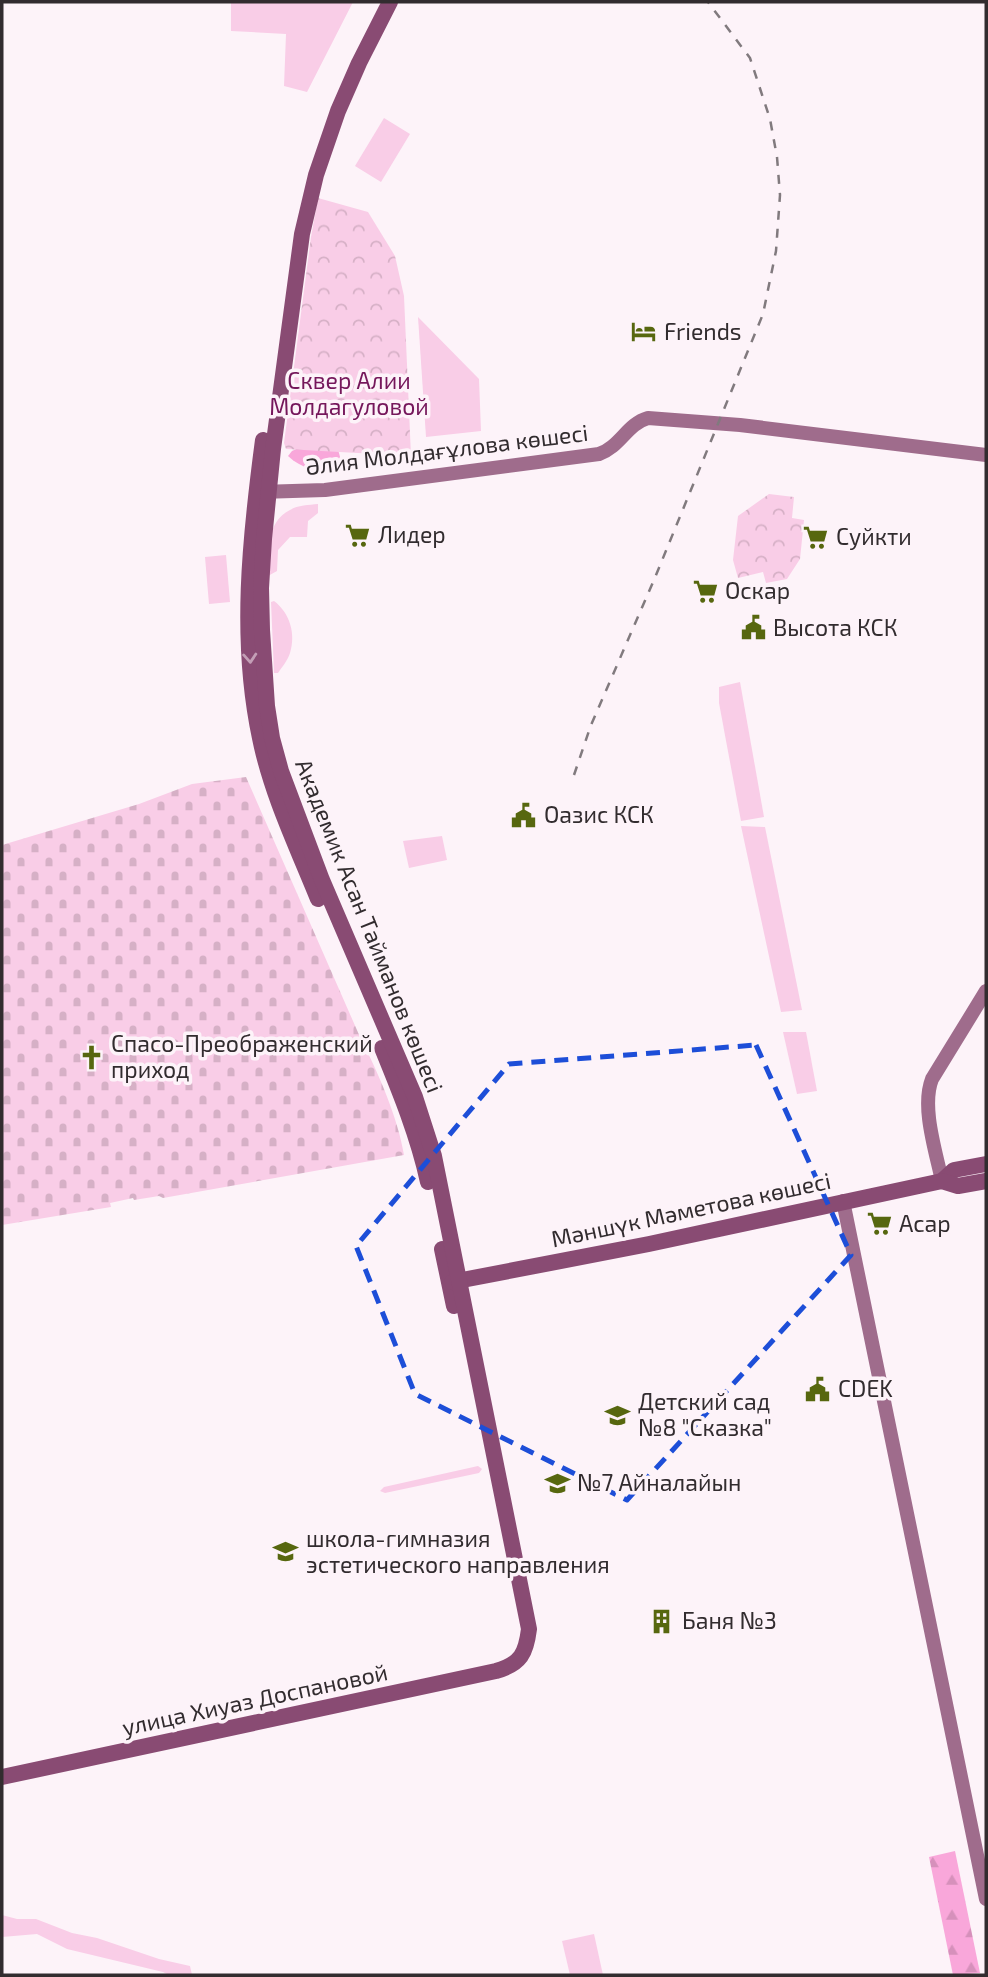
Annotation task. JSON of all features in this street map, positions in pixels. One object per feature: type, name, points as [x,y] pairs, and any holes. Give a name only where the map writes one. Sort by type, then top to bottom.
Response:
[{"type":"main road","name":"Академик Асан Тайманов көшесі","points":[[379,2],[329,108],[299,202],[273,372],[263,492],[262,630],[267,706],[272,738],[293,806],[404,1100],[455,1281],[521,1631],[514,1658]]},
{"type":"main road","name":"Академик Асан Тайманов көшесі","points":[[263,492],[302,234],[311,194],[338,111],[359,62],[390,2]]},
{"type":"main road","name":"Әлия Молдағұлова көшесі","points":[[263,492],[326,490],[599,454],[609,450],[637,422],[648,418],[740,425],[986,455]]},
{"type":"main road","points":[[942,1181],[928,1105],[928,1088],[986,991]]},
{"type":"main road","name":"Мәншүк Мәметова көшесі","points":[[942,1181],[954,1170],[986,1164]]},
{"type":"main road","name":"Мәншүк Мәметова көшесі","points":[[455,1281],[649,1244],[942,1181],[958,1186],[986,1181]]},
{"type":"main road","points":[[843,1201],[986,1899]]},
{"type":"main road","name":"улица Хиуаз Доспановой","points":[[2,1770],[514,1658]]},
{"type":"main road","name":"улица Хиуаз Доспановой","points":[[2,1777],[496,1671],[507,1668],[514,1658]]},
{"type":"highlighted area","points":[[756,1045],[851,1255],[627,1500],[415,1394],[356,1246],[509,1064]]},
{"type":"green space","points":[[231,2],[353,2],[307,92],[284,86],[286,34],[231,31]]},
{"type":"green space","points":[[384,118],[410,134],[381,182],[355,166]]},
{"type":"green space","name":"Сквер Алии Молдагуловой","points":[[318,198],[368,212],[395,256],[404,296],[411,456],[286,449],[284,443]]},
{"type":"green space","points":[[418,317],[479,379],[481,431],[426,437]]},
{"type":"green space","points":[[303,446],[337,446],[342,464],[334,471],[315,470],[288,456]]},
{"type":"green space","points":[[769,494],[794,497],[792,518],[804,520],[800,559],[787,579],[766,583],[763,572],[738,578],[733,560],[738,516]]},
{"type":"green space","points":[[318,504],[318,513],[308,521],[307,537],[290,537],[278,550],[277,571],[268,576],[270,539],[276,522],[293,508]]},
{"type":"green space","points":[[226,555],[230,602],[209,604],[205,557]]},
{"type":"green space","points":[[274,601],[288,618],[292,631],[289,656],[278,673],[274,673],[271,602]]},
{"type":"green space","points":[[740,682],[764,817],[741,821],[719,703],[719,687]]},
{"type":"green space","points":[[246,777],[380,1080],[397,1126],[404,1155],[163,1198],[133,1198],[110,1203],[111,1207],[2,1225],[2,845],[139,804],[192,784]]},
{"type":"green space","points":[[741,826],[765,827],[802,1010],[781,1012]]},
{"type":"green space","points":[[442,836],[447,860],[409,868],[403,841]]},
{"type":"green space","points":[[783,1032],[806,1032],[817,1091],[797,1094]]},
{"type":"green space","points":[[478,1466],[482,1469],[479,1473],[385,1493],[380,1491],[384,1487]]},
{"type":"green space","points":[[955,1851],[980,1973],[953,1975],[929,1857]]},
{"type":"green space","points":[[2,1915],[17,1919],[36,1919],[72,1933],[190,1966],[192,1975],[169,1975],[67,1949],[37,1934],[2,1937]]},
{"type":"green space","points":[[594,1934],[603,1975],[570,1975],[562,1941]]},
{"type":"railway","points":[[574,775],[591,725],[654,580],[763,314],[776,251],[780,195],[770,119],[750,58],[708,2]]},
{"type":"place","name":"Friends","points":[[644,332]]},
{"type":"place","name":"Лидер","points":[[358,535]]},
{"type":"place","name":"Суйкти","points":[[816,537]]},
{"type":"place","name":"Оскар","points":[[705,591]]},
{"type":"place","name":"Высота КСК","points":[[753,628]]},
{"type":"place","name":"Оазис КСК","points":[[524,815]]},
{"type":"place","name":"Спасо-Преображенский приход","points":[[91,1057]]},
{"type":"place","name":"Асар","points":[[879,1224]]},
{"type":"place","name":"CDEK","points":[[818,1389]]},
{"type":"place","name":"Детский сад №8 \"Сказка\"","points":[[618,1415]]},
{"type":"place","name":"№7 Айналайын","points":[[557,1483]]},
{"type":"place","name":"школа-гимназия эстетического направления","points":[[286,1552]]},
{"type":"place","name":"Баня №3","points":[[662,1621]]}]
